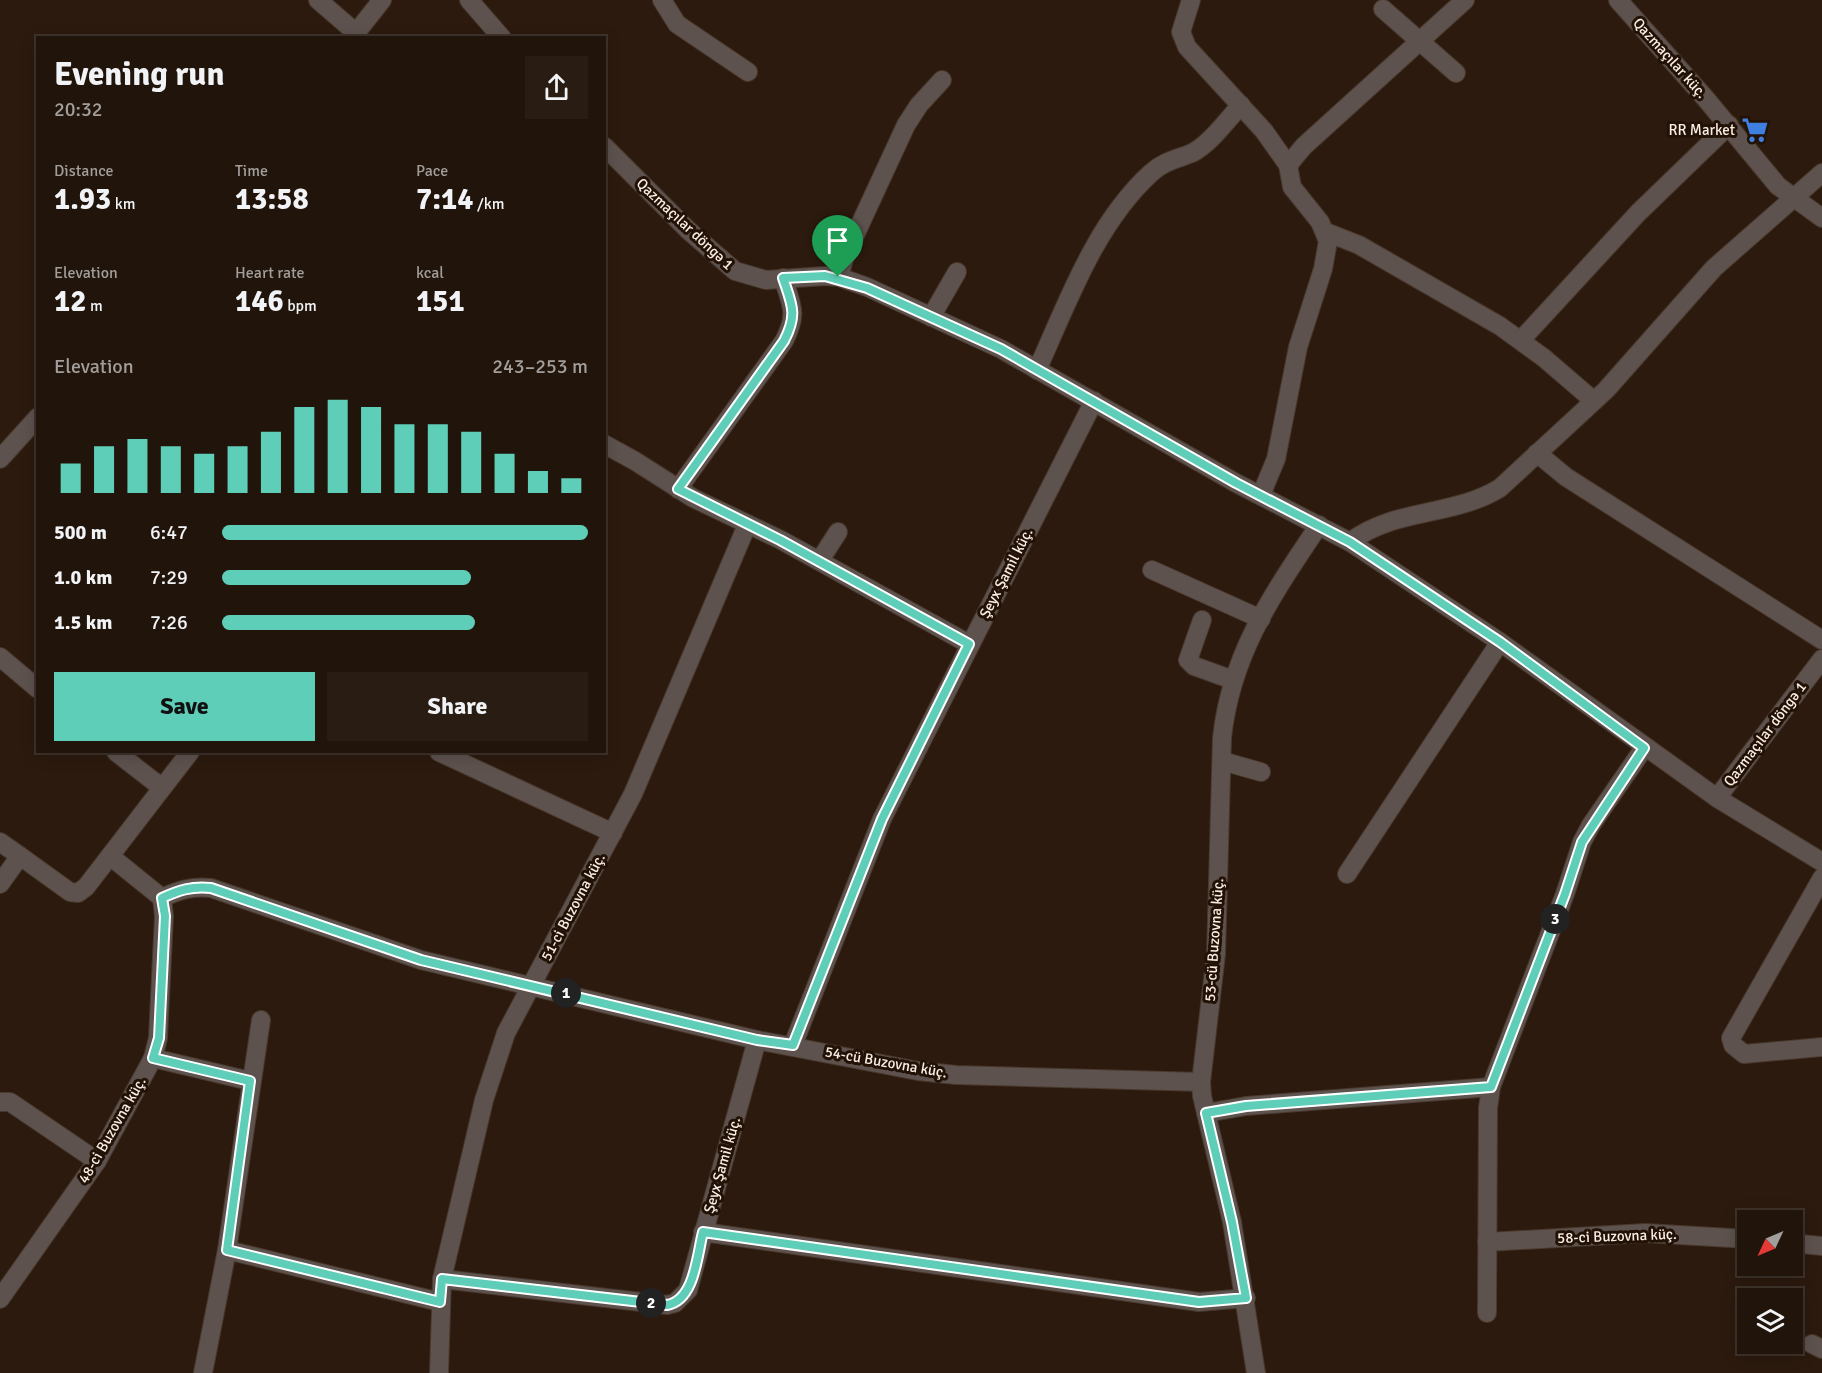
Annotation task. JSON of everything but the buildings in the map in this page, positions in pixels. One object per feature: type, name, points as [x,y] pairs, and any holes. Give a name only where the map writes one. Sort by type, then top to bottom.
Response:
[{"type":"street","points":[[318,0],[353,35],[382,0]]},
{"type":"street","points":[[469,0],[500,36]]},
{"type":"street","points":[[662,0],[677,24],[748,72]]},
{"type":"street","points":[[1191,0],[1182,22],[1183,39],[1187,47],[1264,131],[1288,165],[1292,188],[1326,232],[1359,245],[1521,340],[1594,401]]},
{"type":"street","points":[[1288,165],[1304,146],[1465,0]]},
{"type":"street","name":"Qazmaçılar küç.","points":[[1618,0],[1729,126],[1765,172],[1792,199],[1822,218]]},
{"type":"street","points":[[1383,9],[1456,74]]},
{"type":"street","points":[[838,277],[844,259],[906,125],[919,105],[942,80]]},
{"type":"street","points":[[1037,370],[1080,277],[1116,213],[1151,172],[1164,163],[1199,148],[1241,105]]},
{"type":"street","points":[[1521,340],[1638,213],[1729,126]]},
{"type":"street","name":"Qazmaçılar döngə 1","points":[[606,148],[688,230],[735,271],[756,280],[838,277],[1001,349],[1261,495],[1350,542],[1500,642],[1716,798],[1822,659]]},
{"type":"street","points":[[1350,542],[1381,523],[1464,504],[1485,497],[1500,488],[1594,401],[1714,268],[1822,173]]},
{"type":"street","points":[[1261,495],[1276,459],[1298,347],[1326,256],[1326,232]]},
{"type":"street","points":[[931,317],[957,272]]},
{"type":"street","points":[[678,489],[784,341],[793,324],[794,312],[783,278]]},
{"type":"street","name":"Şeyx Şamil küç.","points":[[793,1045],[882,819],[969,644],[1095,401]]},
{"type":"street","points":[[0,459],[36,419]]},
{"type":"street","points":[[606,445],[644,466],[678,489],[820,561],[969,644]]},
{"type":"street","points":[[1537,453],[1566,477],[1822,640]]},
{"type":"street","name":"51-ci Buzovna küç.","points":[[439,1373],[442,1279],[493,1069],[506,1033],[633,794],[747,525]]},
{"type":"street","name":"53-cü Buzovna küç.","points":[[1256,1373],[1246,1298],[1232,1222],[1206,1113],[1201,1082],[1216,954],[1226,703],[1233,680],[1260,618],[1277,587],[1319,525]]},
{"type":"street","points":[[820,561],[838,532]]},
{"type":"street","points":[[1152,570],[1260,618]]},
{"type":"street","points":[[1202,620],[1188,660],[1194,666],[1233,680]]},
{"type":"street","points":[[1347,874],[1500,642]]},
{"type":"street","points":[[0,657],[35,681]]},
{"type":"street","points":[[1487,1314],[1488,1108],[1491,1087],[1565,894],[1582,842],[1644,748]]},
{"type":"street","points":[[118,753],[161,787]]},
{"type":"street","points":[[0,842],[70,892],[78,892],[86,887],[189,753]]},
{"type":"street","points":[[441,753],[613,833]]},
{"type":"street","points":[[1222,761],[1261,772]]},
{"type":"street","points":[[1716,798],[1822,862]]},
{"type":"street","points":[[0,884],[20,856]]},
{"type":"street","points":[[110,856],[162,898]]},
{"type":"street","points":[[1822,878],[1731,1038],[1733,1045],[1744,1054],[1822,1047]]},
{"type":"street","name":"54-cü Buzovna küç.","points":[[162,898],[181,889],[198,886],[211,888],[421,960],[757,1040],[793,1045],[918,1071],[956,1075],[1201,1082]]},
{"type":"street","name":"48-ci Buzovna küç.","points":[[0,1299],[97,1161],[153,1058],[159,1038],[165,916],[162,898]]},
{"type":"street","points":[[204,1373],[227,1250],[250,1081],[261,1020]]},
{"type":"street","name":"Şeyx Şamil küç.","points":[[442,1279],[667,1305],[675,1303],[688,1290],[757,1040]]},
{"type":"street","points":[[153,1058],[250,1081]]},
{"type":"street","points":[[1206,1113],[1246,1106],[1491,1087]]},
{"type":"street","points":[[0,1102],[10,1102],[97,1161]]},
{"type":"street","points":[[703,1232],[1199,1302],[1246,1298]]},
{"type":"street","name":"58-ci Buzovna küç.","points":[[1487,1242],[1645,1233],[1737,1238]]},
{"type":"street","points":[[1803,1244],[1822,1246]]},
{"type":"street","points":[[227,1250],[440,1302]]},
{"type":"place","name":"RR Market","points":[[1755,130]]},
{"type":"route","points":[[838,277],[1001,349],[1236,483],[1350,542],[1500,642],[1644,748],[1591,825],[1582,842],[1565,894],[1491,1087],[1246,1106],[1206,1113],[1232,1222],[1246,1298],[1221,1302],[1199,1302],[703,1232],[688,1290],[675,1303],[667,1305],[442,1279],[440,1302],[227,1250],[250,1081],[153,1058],[159,1038],[165,916],[162,898],[181,889],[198,886],[211,888],[421,960],[757,1040],[793,1045],[882,819],[969,644],[820,561],[678,489],[784,341],[793,324],[794,312],[783,278],[838,277]]}]
